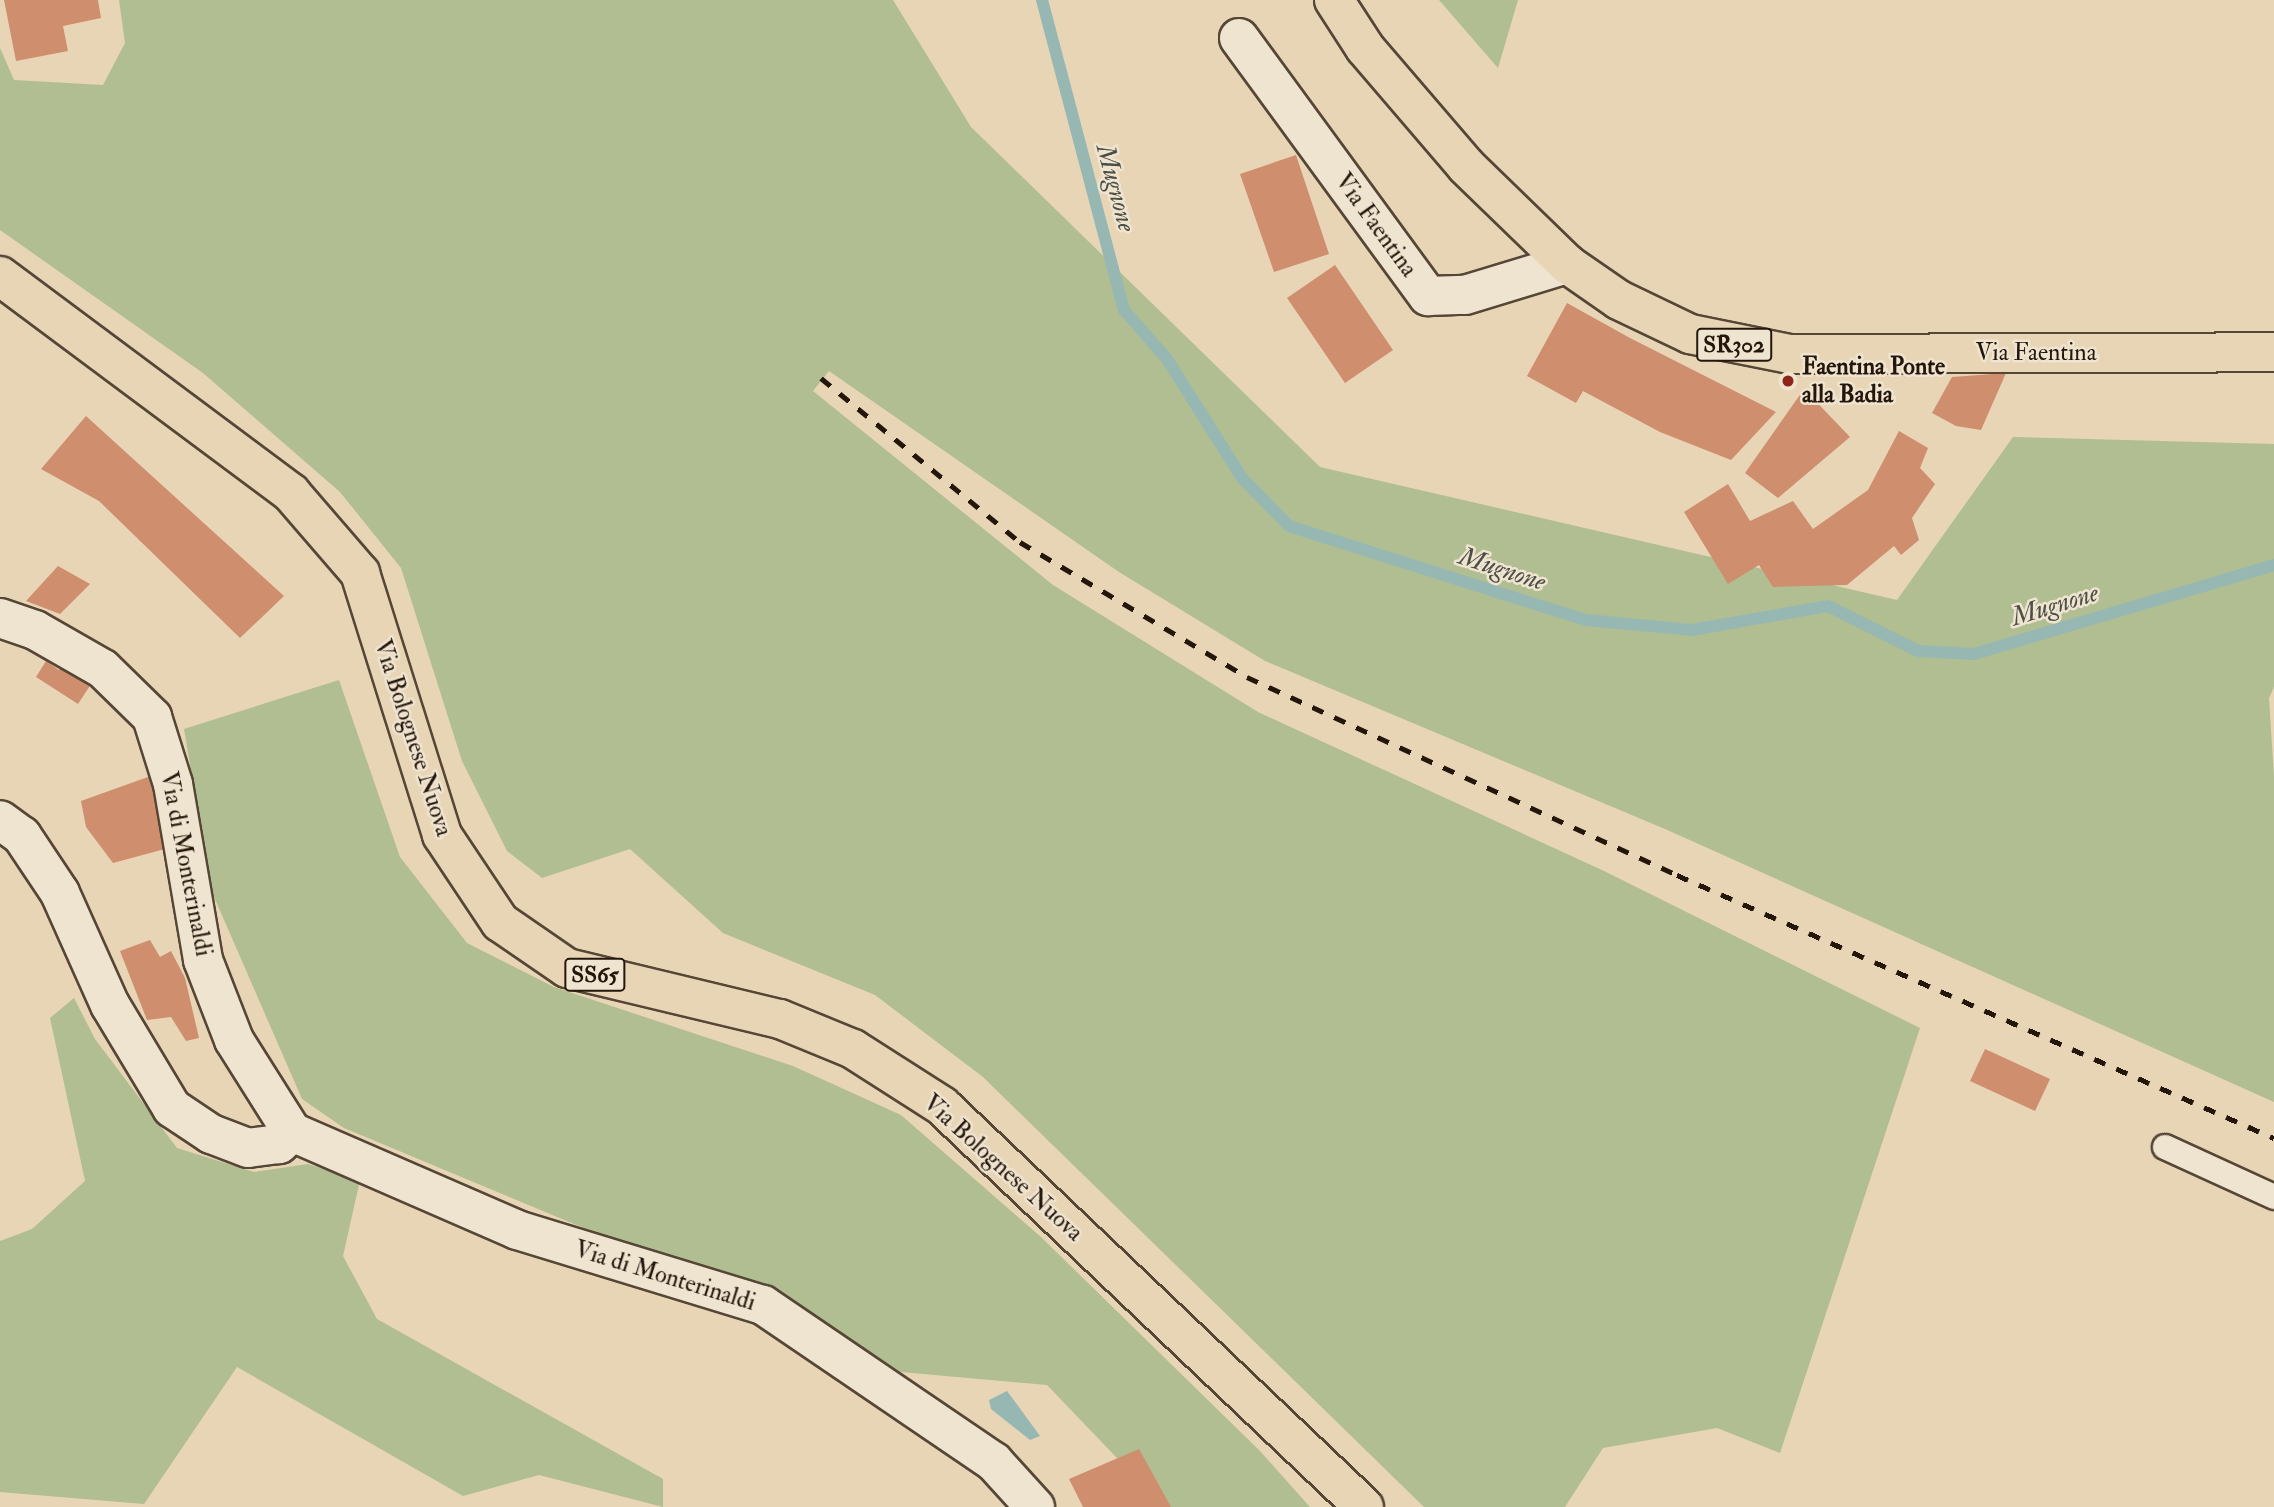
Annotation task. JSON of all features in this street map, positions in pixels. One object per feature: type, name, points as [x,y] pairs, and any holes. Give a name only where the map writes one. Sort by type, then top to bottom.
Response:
[{"type":"main road","name":"Via Faentina","points":[[1334,0],[1365,48],[1466,166],[1567,264],[1619,300],[1690,334],[1757,351],[2274,352]]},
{"type":"main road","name":"Via Bolognese Nuova","points":[[0,276],[291,493],[360,573],[442,835],[500,922],[566,968],[780,1019],[853,1049],[942,1106],[1364,1507]]},
{"type":"street","name":"Via Faentina","points":[[1239,38],[1428,296],[1465,295],[1567,264]]},
{"type":"street","name":"Via di Monterinaldi","points":[[0,618],[35,630],[103,669],[152,717],[173,784],[202,960],[234,1040],[292,1132],[517,1230],[762,1305],[994,1462],[1035,1507]]},
{"type":"street","points":[[0,820],[22,836],[60,893],[110,1006],[172,1108],[211,1134],[248,1148],[279,1144],[292,1132]]},
{"type":"lane","points":[[2165,1147],[2274,1198]]},
{"type":"green space","points":[[119,0],[893,0],[971,127],[1320,467],[1897,600],[2013,437],[2274,444],[2274,687],[2269,698],[2274,777],[2274,1102],[1665,829],[1265,661],[1119,572],[829,371],[813,391],[1053,585],[1258,712],[1602,870],[1920,1028],[1780,1453],[1717,1428],[1603,1448],[1565,1507],[1424,1507],[983,1077],[875,995],[723,933],[630,849],[542,878],[507,851],[462,761],[401,568],[340,492],[203,373],[0,230],[0,48],[14,80],[103,85],[125,43]]},
{"type":"green space","points":[[1439,0],[1518,0],[1498,68]]},
{"type":"green space","points":[[339,680],[400,857],[467,943],[554,987],[793,1066],[901,1115],[1041,1237],[1260,1451],[1310,1507],[1164,1507],[1047,1385],[901,1372],[802,1308],[598,1234],[344,1128],[302,1099],[211,890],[184,729]]},
{"type":"green space","points":[[74,998],[95,1039],[177,1148],[254,1172],[308,1164],[360,1180],[343,1256],[377,1319],[663,1479],[663,1507],[539,1475],[463,1496],[237,1367],[144,1504],[0,1492],[0,1241],[32,1229],[85,1181],[50,1018]]},
{"type":"water","points":[[1007,1391],[1040,1436],[1030,1440],[991,1409],[989,1400]]},
{"type":"building","points":[[4,0],[98,0],[101,18],[63,26],[68,51],[16,61]]},
{"type":"building","points":[[1296,155],[1329,254],[1274,272],[1240,174]]},
{"type":"building","points":[[1335,265],[1393,350],[1345,383],[1287,298]]},
{"type":"building","points":[[1567,303],[1776,412],[1731,460],[1660,432],[1583,391],[1576,403],[1527,376]]},
{"type":"building","points":[[2006,373],[1981,430],[1956,426],[1932,413],[1952,377]]},
{"type":"building","points":[[1804,389],[1850,437],[1778,498],[1745,473]]},
{"type":"building","points":[[86,416],[284,596],[240,638],[99,501],[41,469]]},
{"type":"building","points":[[1899,431],[1928,448],[1920,468],[1935,484],[1912,518],[1919,540],[1901,555],[1894,546],[1847,585],[1773,587],[1759,565],[1728,584],[1684,512],[1728,484],[1750,521],[1793,501],[1813,529],[1868,490]]},
{"type":"building","points":[[58,566],[90,584],[60,614],[26,601]]},
{"type":"building","points":[[68,656],[97,675],[78,704],[36,677],[46,661],[59,670]]},
{"type":"building","points":[[159,773],[176,846],[113,863],[86,827],[81,801]]},
{"type":"building","points":[[150,940],[160,957],[171,951],[185,978],[199,1038],[186,1041],[171,1017],[147,1020],[120,951]]},
{"type":"building","points":[[1985,1049],[2050,1079],[2035,1111],[1970,1081]]},
{"type":"building","points":[[1139,1449],[1171,1507],[1083,1507],[1069,1479]]},
{"type":"waterway","name":"Mugnone","points":[[1042,0],[1124,310],[1167,359],[1242,478],[1289,526],[1585,620],[1692,630],[1828,606],[1918,651],[1974,654],[2274,565]]},
{"type":"railway","points":[[821,378],[1020,542],[1247,677],[1677,875],[2274,1138]]},
{"type":"place","name":"Faentina Ponte alla Badia","points":[[1788,381]]}]
